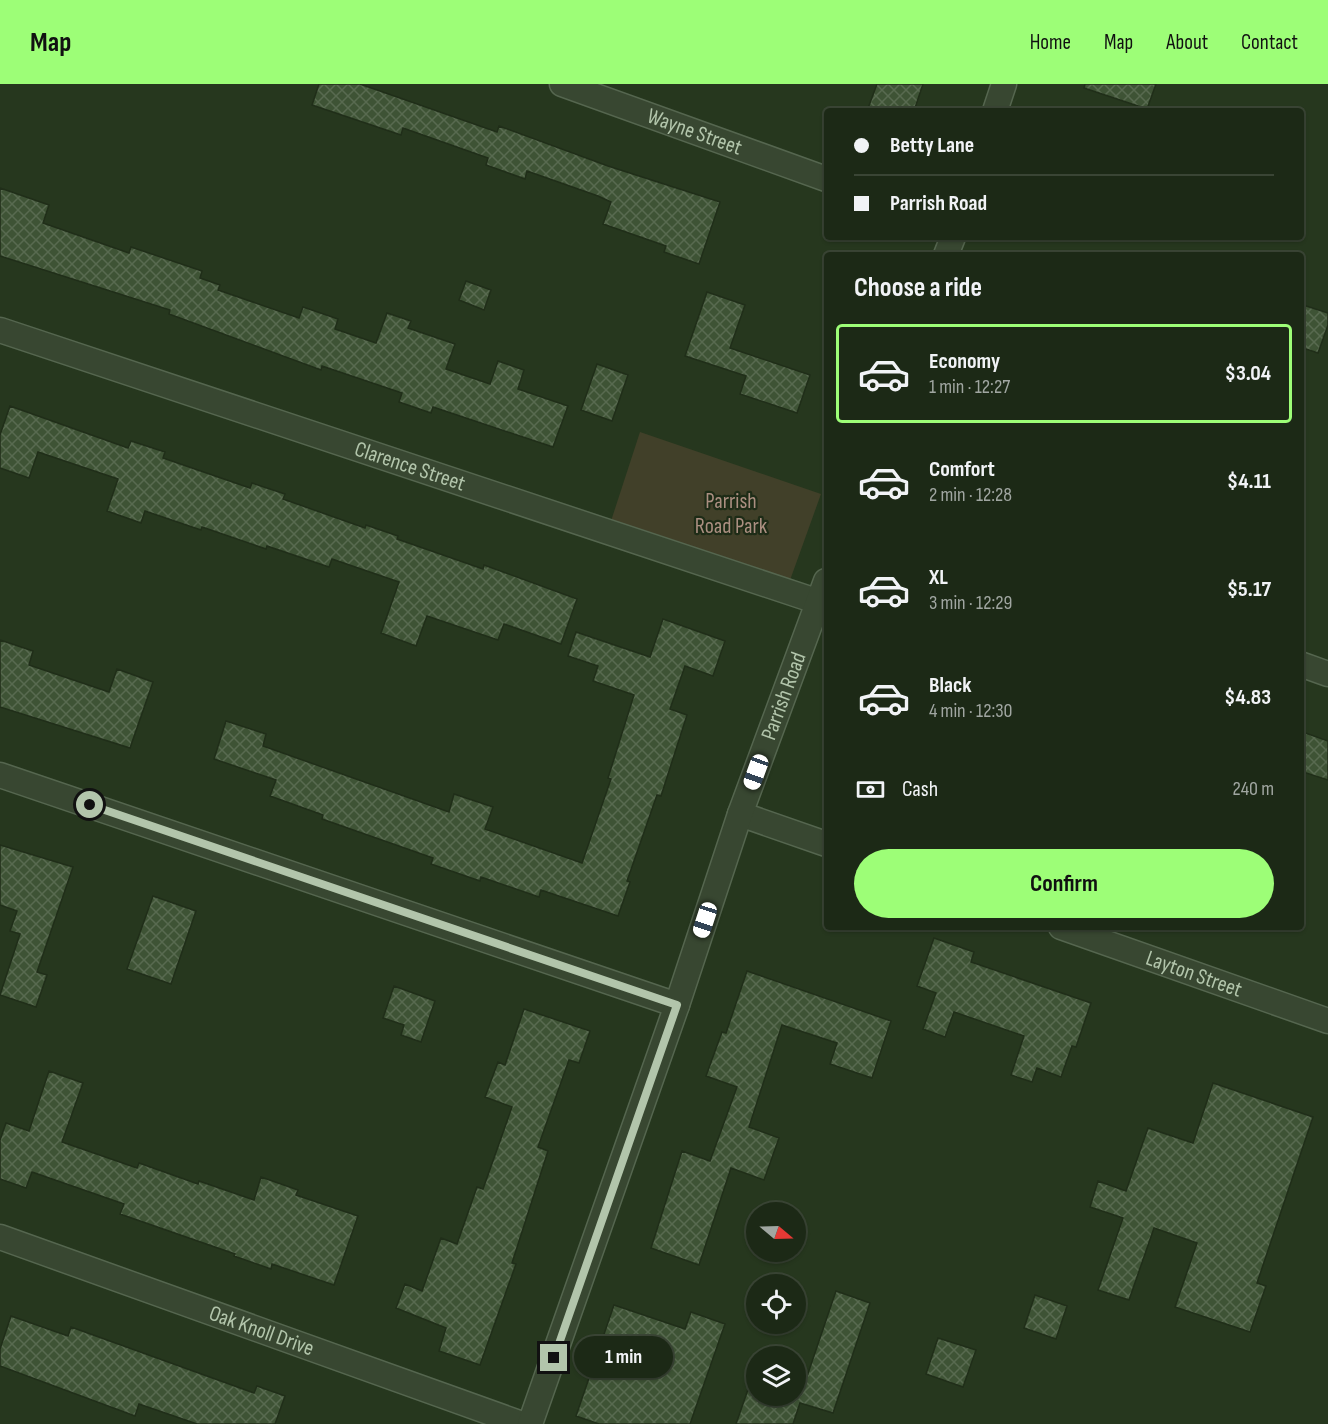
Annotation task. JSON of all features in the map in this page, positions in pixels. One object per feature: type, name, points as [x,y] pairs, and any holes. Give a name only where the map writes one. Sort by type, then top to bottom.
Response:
[{"type":"street","name":"Wayne Street","points":[[562,84],[824,178]]},
{"type":"street","points":[[996,108],[1004,84]]},
{"type":"street","name":"Clarence Street","points":[[0,330],[823,592]]},
{"type":"street","name":"Parrish Road","points":[[530,1424],[677,1005],[740,814],[823,592]]},
{"type":"street","points":[[1304,665],[1328,674]]},
{"type":"street","points":[[0,775],[677,1005]]},
{"type":"street","points":[[740,814],[824,843]]},
{"type":"street","name":"Layton Street","points":[[1070,930],[1328,1021]]},
{"type":"street","name":"Oak Knoll Drive","points":[[0,1237],[522,1424]]},
{"type":"green space","name":"Parrish Road Park","points":[[640,432],[821,494],[789,583],[611,521]]},
{"type":"building","points":[[319,84],[360,84],[497,132],[499,126],[608,166],[720,202],[699,264],[664,252],[666,246],[603,224],[611,202],[598,196],[527,171],[525,179],[486,165],[488,158],[403,128],[401,135],[312,105]]},
{"type":"building","points":[[877,84],[923,84],[915,108],[868,108]]},
{"type":"building","points":[[1085,84],[1156,84],[1147,108],[1084,88]]},
{"type":"building","points":[[0,188],[49,205],[43,223],[129,253],[131,247],[202,271],[200,278],[220,285],[218,290],[299,318],[303,307],[338,319],[335,329],[376,343],[387,313],[411,321],[408,328],[455,344],[446,369],[490,384],[498,361],[524,370],[518,389],[568,406],[553,447],[433,407],[431,413],[399,402],[402,393],[322,366],[321,370],[169,314],[170,310],[0,256]]},
{"type":"building","points":[[466,281],[491,290],[484,310],[459,300]]},
{"type":"building","points":[[707,292],[745,305],[730,348],[810,375],[797,413],[740,394],[746,376],[685,356]]},
{"type":"building","points":[[1304,305],[1328,313],[1328,325],[1318,353],[1304,348]]},
{"type":"building","points":[[597,364],[628,375],[612,421],[581,410]]},
{"type":"building","points":[[10,406],[128,448],[131,441],[165,452],[163,458],[250,488],[252,483],[285,494],[283,499],[365,528],[366,525],[398,536],[397,539],[483,569],[484,565],[577,599],[561,644],[504,624],[498,640],[427,616],[416,646],[381,633],[399,582],[332,559],[329,567],[267,546],[266,549],[202,527],[201,530],[145,511],[141,523],[107,511],[118,479],[38,452],[29,478],[0,468],[0,435]]},
{"type":"building","points":[[663,619],[725,641],[713,676],[685,666],[670,709],[687,715],[661,796],[657,795],[627,881],[630,882],[618,916],[541,890],[539,897],[481,877],[480,881],[431,864],[433,858],[322,819],[323,815],[270,796],[276,780],[214,759],[226,721],[266,734],[263,746],[449,812],[454,794],[493,807],[485,829],[582,863],[611,779],[608,778],[634,695],[593,681],[598,666],[568,656],[576,632],[650,657]]},
{"type":"building","points":[[0,640],[33,651],[29,665],[109,692],[117,669],[153,682],[130,748],[0,707]]},
{"type":"building","points":[[1304,732],[1328,741],[1328,780],[1304,772]]},
{"type":"building","points":[[0,845],[73,867],[37,972],[47,975],[36,1007],[0,995],[20,934],[10,931],[17,911],[0,905]]},
{"type":"building","points":[[153,896],[196,911],[171,984],[127,969]]},
{"type":"building","points":[[934,938],[974,952],[971,962],[1091,1003],[1076,1047],[1072,1046],[1061,1077],[1037,1068],[1032,1082],[1011,1075],[1024,1036],[954,1012],[945,1037],[923,1029],[936,993],[917,986]]},
{"type":"building","points":[[747,971],[891,1021],[872,1078],[830,1064],[837,1043],[782,1025],[749,1127],[779,1138],[764,1180],[731,1168],[699,1265],[651,1248],[682,1151],[710,1161],[737,1087],[706,1076],[722,1032],[726,1033]]},
{"type":"building","points":[[394,986],[435,1001],[421,1042],[401,1035],[404,1025],[383,1018]]},
{"type":"building","points":[[524,1009],[590,1031],[579,1063],[569,1060],[538,1147],[548,1151],[512,1263],[516,1264],[480,1365],[439,1351],[446,1328],[396,1308],[405,1284],[422,1291],[441,1238],[457,1244],[477,1187],[483,1189],[512,1107],[485,1097],[498,1062],[505,1065]]},
{"type":"building","points":[[49,1071],[83,1083],[62,1142],[137,1168],[139,1163],[198,1184],[199,1181],[254,1200],[261,1177],[298,1190],[296,1195],[358,1216],[334,1285],[272,1264],[271,1269],[120,1214],[124,1204],[32,1172],[26,1188],[0,1179],[0,1140],[6,1123],[29,1131]]},
{"type":"building","points":[[1213,1083],[1313,1117],[1257,1283],[1266,1286],[1250,1332],[1175,1307],[1197,1243],[1154,1228],[1129,1300],[1098,1290],[1123,1218],[1090,1207],[1098,1181],[1126,1191],[1148,1128],[1193,1143]]},
{"type":"building","points":[[836,1291],[870,1303],[833,1413],[806,1405],[806,1379]]},
{"type":"building","points":[[1035,1295],[1067,1306],[1056,1339],[1024,1328]]},
{"type":"building","points":[[614,1305],[685,1329],[691,1312],[725,1324],[690,1424],[599,1424],[576,1416]]},
{"type":"building","points":[[11,1316],[68,1336],[71,1327],[254,1393],[257,1386],[285,1396],[275,1424],[197,1424],[139,1404],[135,1416],[0,1366],[0,1349]]},
{"type":"building","points":[[938,1338],[976,1350],[963,1387],[926,1374]]},
{"type":"building","points":[[746,1395],[746,1406],[799,1406],[793,1424],[736,1424]]},
{"type":"route","points":[[90,805],[677,1005],[554,1358]]}]
